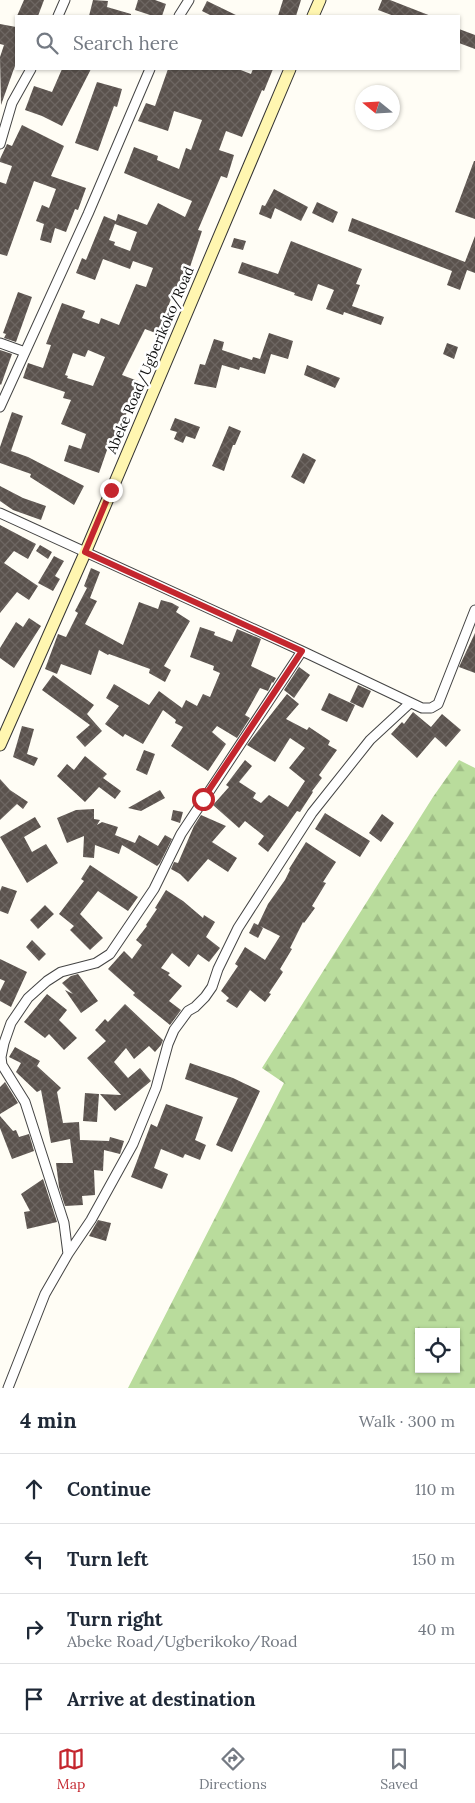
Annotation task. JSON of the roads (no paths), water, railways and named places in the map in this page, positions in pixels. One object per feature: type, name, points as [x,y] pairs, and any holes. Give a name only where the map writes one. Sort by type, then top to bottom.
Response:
[{"type":"street","points":[[58,15],[65,0]]},
{"type":"street","points":[[180,15],[189,0]]},
{"type":"street","points":[[313,15],[320,0]]},
{"type":"street","points":[[0,144],[12,103],[30,70]]},
{"type":"street","points":[[0,407],[150,70]]},
{"type":"street","name":"Abeke Road/Ugberikoko/Road","points":[[0,745],[85,552],[290,70]]},
{"type":"street","points":[[0,343],[25,352]]},
{"type":"street","points":[[0,513],[422,708],[431,708],[438,704],[475,610]]},
{"type":"street","points":[[68,1254],[64,1223],[25,1102],[2,1065],[1,1057],[4,1043],[11,1023],[28,998],[47,981],[61,972],[96,963],[110,954],[154,889],[181,834],[302,651]]},
{"type":"street","points":[[8,1388],[45,1294],[68,1254],[91,1220],[133,1144],[156,1088],[168,1044],[174,1030],[184,1016],[195,1007],[212,986],[238,928],[312,813],[370,740],[410,703]]}]
